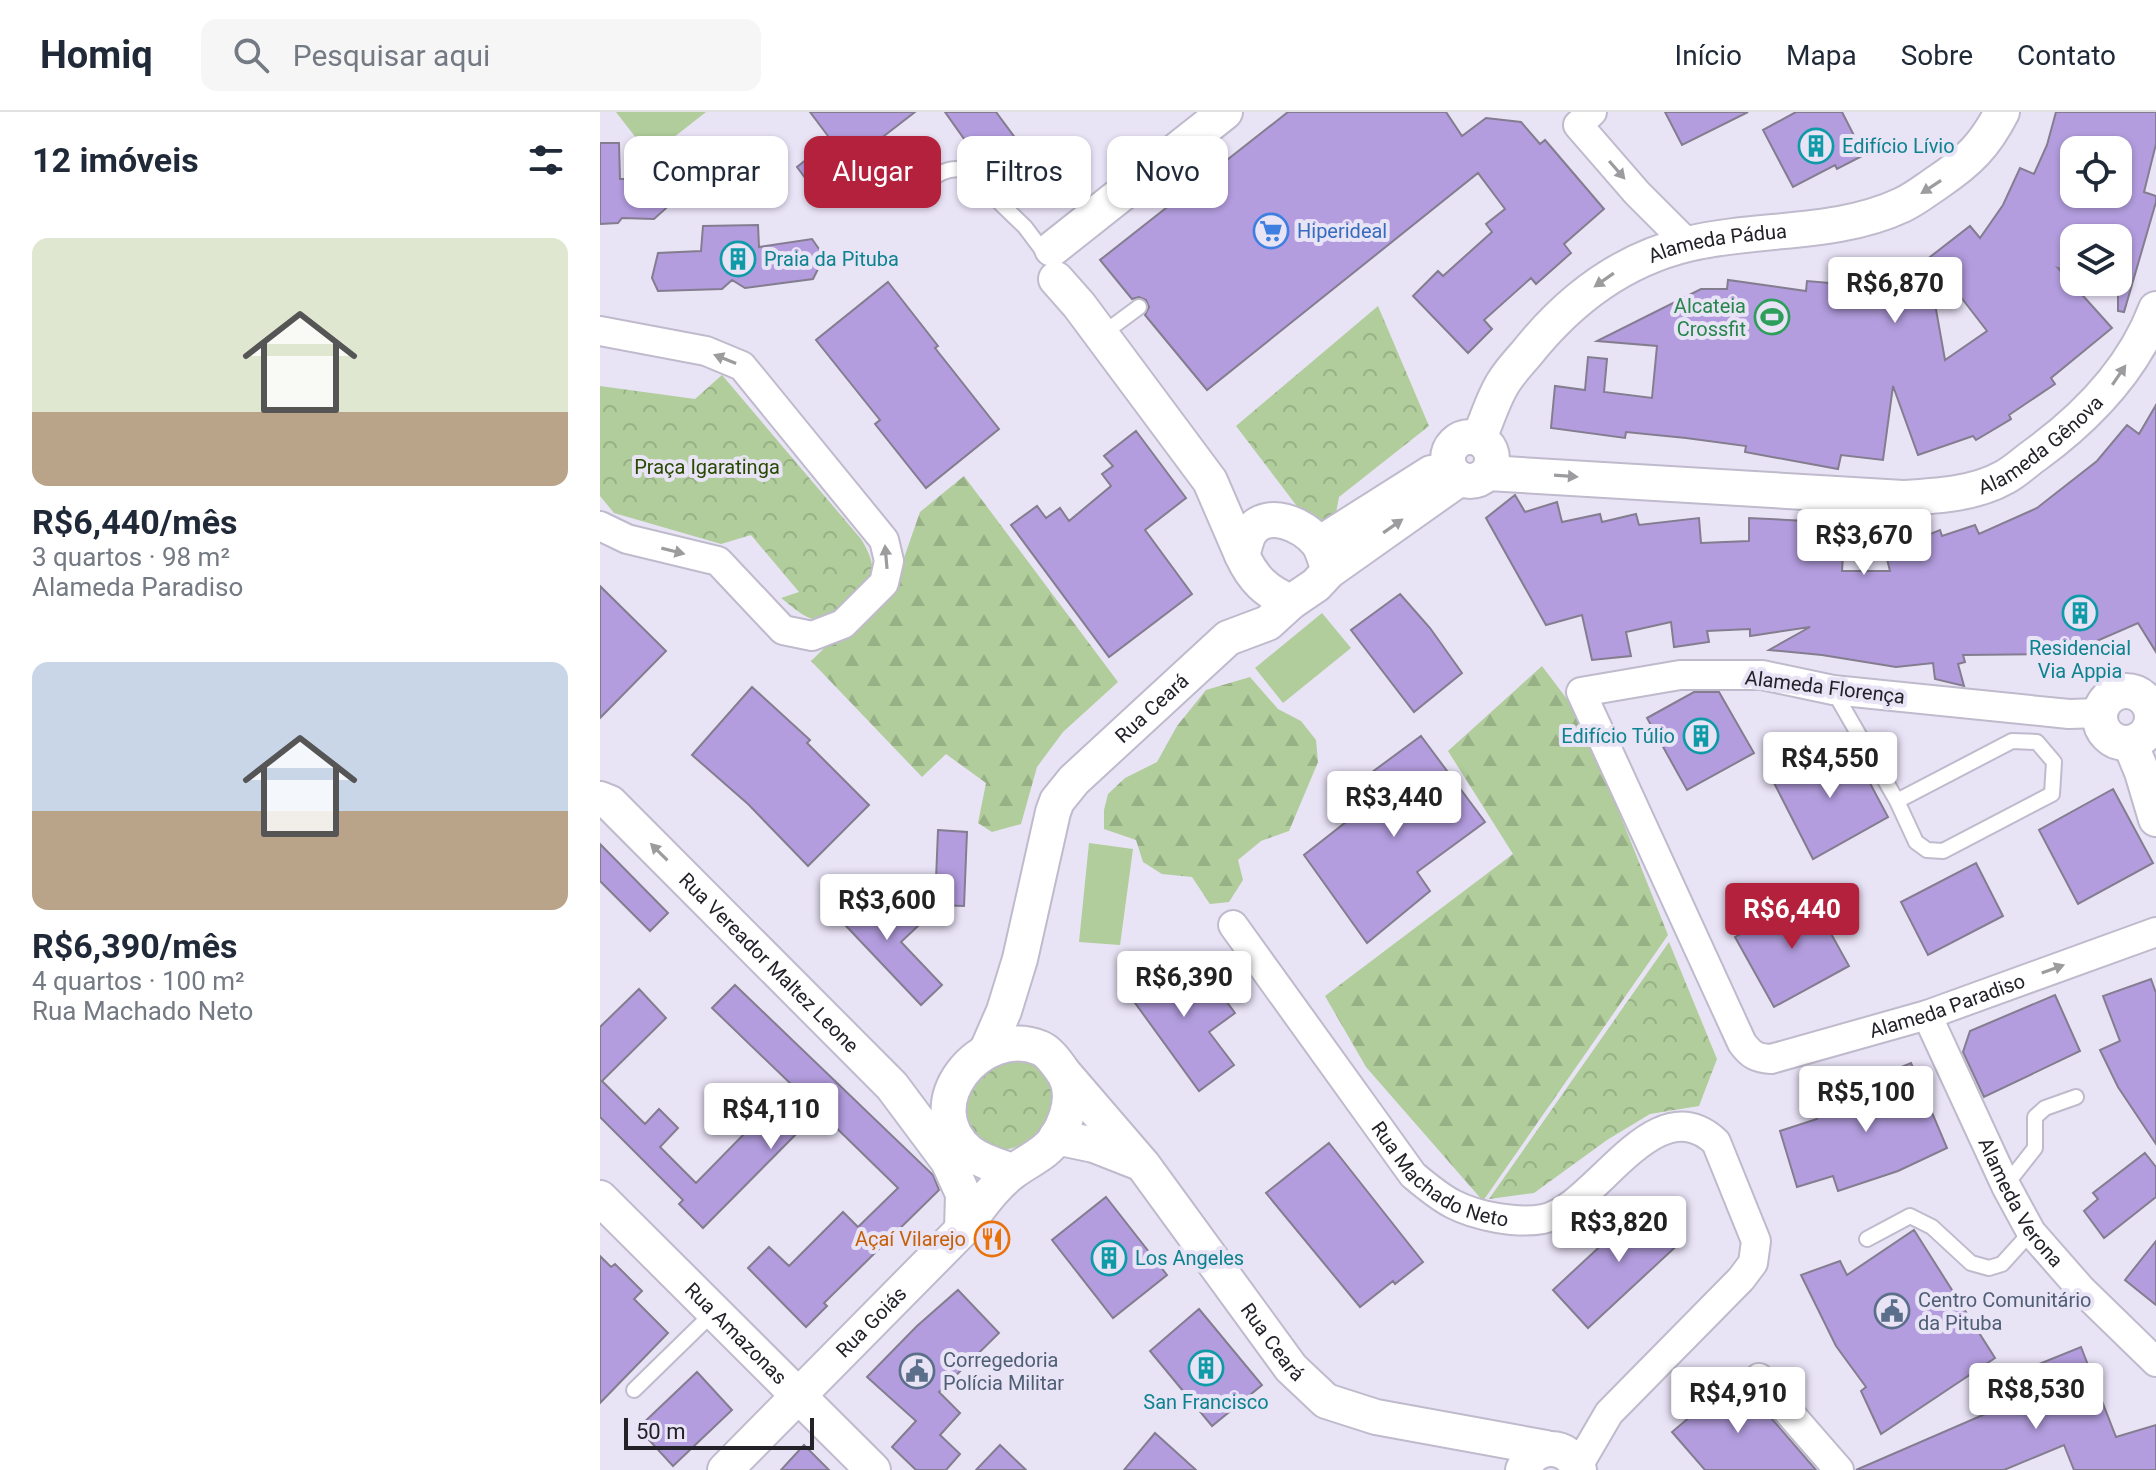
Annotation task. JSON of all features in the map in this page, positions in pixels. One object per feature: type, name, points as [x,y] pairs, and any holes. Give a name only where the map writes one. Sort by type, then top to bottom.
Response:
[{"type":"street","points":[[1225,112],[1059,256],[1079,305],[1210,481],[1247,566],[1264,588],[1291,602],[1316,585],[1324,557],[1465,471]]},
{"type":"street","points":[[1592,112],[1578,125],[1637,193],[1688,244]]},
{"type":"street","name":"Alameda Pádua","points":[[1465,471],[1493,460],[1489,447],[1479,438],[1502,383],[1545,329],[1576,300],[1612,274],[1652,255],[1688,244],[1863,219],[1903,205],[1963,165],[1987,140],[2002,112]]},
{"type":"street","name":"Alameda Gênova","points":[[1465,471],[1903,498],[1954,494],[2004,478],[2061,435],[2109,389],[2146,334],[2156,309]]},
{"type":"street","points":[[600,331],[706,351],[742,366],[884,540],[889,561],[884,583],[843,624],[812,636],[783,630],[718,561],[627,539],[600,526]]},
{"type":"street","points":[[1210,481],[1307,531],[1324,557]]},
{"type":"street","points":[[1247,566],[1250,531],[1262,522],[1282,519]]},
{"type":"street","name":"Rua Ceará","points":[[987,1050],[1004,1011],[1020,959],[1049,823],[1057,801],[1074,780],[1228,638],[1246,602],[1247,566]]},
{"type":"street","name":"Rua Ceará","points":[[1228,638],[1268,623],[1291,602]]},
{"type":"street","name":"Alameda Florença","points":[[1581,692],[1680,675],[1762,675],[1833,690],[2090,716]]},
{"type":"street","name":"Alameda Paradiso","points":[[1581,692],[1742,1043],[1750,1054],[1758,1058],[1771,1059],[1927,1015],[2156,932]]},
{"type":"street","points":[[2137,752],[2152,720],[2151,694],[2116,692],[2090,716],[2107,736],[2137,752],[2156,819]]},
{"type":"street","name":"Rua Vereador Maltez Leone","points":[[600,799],[610,803],[892,1086],[948,1161],[963,1194],[962,1230]]},
{"type":"street","name":"Rua Machado Neto","points":[[1233,925],[1413,1175],[1452,1204],[1477,1213],[1544,1219],[1561,1212],[1632,1149],[1654,1135],[1686,1125],[1705,1132],[1716,1142],[1756,1241],[1753,1263],[1741,1279],[1609,1413],[1535,1459]]},
{"type":"street","name":"Rua Ceará","points":[[1020,959],[1030,1022],[1043,1048]]},
{"type":"street","name":"Alameda Verona","points":[[1927,1015],[2006,1186],[2031,1232],[2081,1289],[2156,1362]]},
{"type":"street","points":[[1020,1044],[1043,1048],[1070,1080],[1071,1102],[1056,1137],[1043,1152],[1013,1171],[984,1161],[960,1142],[947,1108],[952,1086],[987,1050],[1020,1044]]},
{"type":"street","name":"Rua Ceará","points":[[1070,1080],[1143,1165],[1291,1368],[1326,1401],[1376,1417],[1462,1431],[1535,1459],[1565,1451],[1580,1469]]},
{"type":"street","points":[[892,1086],[923,1090],[952,1086]]},
{"type":"street","points":[[1056,1137],[1094,1145],[1143,1165]]},
{"type":"street","name":"Rua Goiás","points":[[725,1470],[962,1230],[987,1197],[1013,1171]]},
{"type":"street","name":"Rua Amazonas","points":[[600,1198],[716,1311],[865,1465]]},
{"type":"street","points":[[1759,1378],[1839,1470]]},
{"type":"street","name":"Rua Machado Neto","points":[[1580,1469],[1609,1413]]},
{"type":"street","points":[[1462,1431],[1502,1470]]},
{"type":"lane","points":[[941,173],[957,168],[967,171],[1059,256]]},
{"type":"lane","points":[[1101,335],[1139,307]]},
{"type":"lane","points":[[1833,690],[1897,801],[1916,842],[1927,850],[1943,851],[2052,794],[2054,762],[2037,742],[2012,741],[1897,801]]},
{"type":"lane","points":[[2006,1186],[2035,1148],[2035,1117],[2045,1108],[2076,1097]]},
{"type":"lane","points":[[1867,1239],[1910,1216],[1932,1227],[1971,1263],[1989,1268],[2002,1264],[2031,1232]]},
{"type":"lane","points":[[634,1390],[716,1311]]},
{"type":"green space","points":[[616,112],[706,112],[675,136],[635,136]]},
{"type":"green space","points":[[1378,306],[1429,426],[1339,497],[1336,513],[1327,524],[1312,526],[1236,426]]},
{"type":"green space","name":"Praça Igaratinga","points":[[722,375],[867,550],[872,568],[868,582],[828,618],[809,618],[781,598],[799,592],[751,535],[721,544],[614,513],[600,496],[600,386],[695,399]]},
{"type":"green space","points":[[964,476],[1118,682],[1063,732],[1037,767],[1021,824],[992,832],[978,823],[986,783],[946,754],[922,777],[811,661],[897,578],[920,512]]},
{"type":"green space","points":[[1322,613],[1351,648],[1283,703],[1255,668]]},
{"type":"green space","points":[[1542,666],[1582,719],[1668,935],[1483,1201],[1366,1067],[1325,996],[1513,854],[1448,751]]},
{"type":"green space","points":[[1250,677],[1278,709],[1301,721],[1316,740],[1318,762],[1289,831],[1261,841],[1238,860],[1243,880],[1229,902],[1210,904],[1192,877],[1162,874],[1143,862],[1136,840],[1104,829],[1104,810],[1108,794],[1125,778],[1157,762],[1177,726],[1206,690]]},
{"type":"green space","points":[[1089,843],[1133,849],[1120,945],[1079,942]]},
{"type":"green space","points":[[1669,942],[1717,1059],[1699,1106],[1650,1114],[1607,1140],[1534,1193],[1489,1199]]},
{"type":"green space","points":[[1003,1059],[1039,1060],[1058,1087],[1049,1119],[1040,1132],[1020,1145],[998,1150],[978,1140],[971,1129],[965,1105],[981,1079]]},
{"type":"building","points":[[810,112],[915,112],[884,136],[828,136]]},
{"type":"building","points":[[945,112],[996,112],[1014,136],[962,136]]},
{"type":"building","name":"Hiperideal","points":[[1288,112],[1446,112],[1462,136],[1486,118],[1521,122],[1540,144],[1545,140],[1604,209],[1564,244],[1571,253],[1536,284],[1531,278],[1484,320],[1492,329],[1468,353],[1413,296],[1438,271],[1443,276],[1492,232],[1486,224],[1505,209],[1478,173],[1207,390],[1145,315],[1149,307],[1146,300],[1139,297],[1132,299],[1100,260],[1166,208],[1228,208],[1228,159]]},
{"type":"building","points":[[1665,112],[1748,112],[1682,145]]},
{"type":"building","name":"Edifício Lívio","points":[[1796,112],[1842,112],[1864,155],[1837,169],[1835,165],[1793,187],[1763,130]]},
{"type":"building","points":[[2056,112],[2156,112],[2156,144],[2144,192],[2156,196],[2156,202],[2132,284],[2132,224],[2060,224],[2060,296],[2083,296],[2112,328],[2051,378],[2055,384],[2009,415],[2011,419],[1976,440],[1973,436],[1918,455],[1893,386],[1883,460],[1841,455],[1838,469],[1745,452],[1746,446],[1626,432],[1625,438],[1551,428],[1555,386],[1585,390],[1588,357],[1607,359],[1604,392],[1652,398],[1657,346],[1597,341],[1701,289],[1727,289],[1728,280],[1806,291],[1807,281],[1877,287],[1876,280],[1929,270],[1945,360],[1987,331],[1930,257],[1970,226],[1980,238],[2003,205],[2020,168],[2034,174],[2047,145]]},
{"type":"building","points":[[600,143],[619,143],[624,208],[666,208],[654,219],[622,218],[618,223],[600,224]]},
{"type":"building","points":[[804,161],[804,176],[797,167]]},
{"type":"building","name":"Praia da Pituba","points":[[758,225],[759,247],[812,239],[819,249],[820,265],[813,279],[745,288],[732,280],[722,289],[658,291],[652,278],[658,253],[701,251],[703,226]]},
{"type":"building","points":[[888,282],[999,429],[926,488],[875,424],[880,420],[816,340]]},
{"type":"building","points":[[2118,296],[2129,296],[2124,312],[2118,311]]},
{"type":"building","points":[[2156,405],[2156,652],[2138,623],[2067,654],[1963,655],[1965,662],[1958,664],[1964,686],[1935,679],[1933,663],[1896,667],[1769,650],[1810,627],[1750,636],[1750,629],[1707,631],[1709,642],[1674,647],[1671,622],[1626,632],[1631,656],[1592,660],[1582,615],[1546,625],[1486,518],[1515,495],[1525,512],[1557,502],[1562,522],[1600,514],[1602,522],[1636,514],[1639,525],[1699,518],[1701,543],[1749,541],[1749,518],[1845,523],[1842,571],[1890,571],[1886,555],[1921,542],[1920,538],[1940,530],[1942,536],[1975,525],[1979,534],[2037,508],[2097,461],[2127,425],[2139,434]]},
{"type":"building","points":[[1136,431],[1186,498],[1145,530],[1192,594],[1109,657],[1011,525],[1037,506],[1046,518],[1060,508],[1069,521],[1111,486],[1102,474],[1113,466],[1104,456]]},
{"type":"building","points":[[600,586],[666,651],[600,718]]},
{"type":"building","points":[[1400,594],[1430,628],[1462,673],[1414,712],[1351,630]]},
{"type":"building","points":[[752,687],[810,740],[807,743],[869,805],[808,866],[748,804],[692,755]]},
{"type":"building","name":"Edifício Túlio","points":[[1694,692],[1719,692],[1754,753],[1687,790],[1647,718]]},
{"type":"building","points":[[1421,736],[1485,822],[1417,872],[1430,891],[1367,943],[1304,855],[1374,800],[1360,781]]},
{"type":"building","points":[[1848,742],[1888,817],[1813,859],[1772,779]]},
{"type":"building","points":[[2113,789],[2153,863],[2078,904],[2039,830]]},
{"type":"building","points":[[938,830],[967,832],[964,906],[935,905]]},
{"type":"building","points":[[600,844],[668,913],[650,931],[600,881]]},
{"type":"building","points":[[1976,863],[2003,916],[1928,955],[1901,902]]},
{"type":"building","points":[[854,885],[887,921],[901,908],[918,926],[901,942],[942,985],[921,1005],[829,908]]},
{"type":"building","points":[[1809,894],[1849,966],[1774,1007],[1735,937]]},
{"type":"building","points":[[1161,957],[1186,991],[1207,975],[1235,1013],[1209,1032],[1234,1065],[1199,1091],[1122,985]]},
{"type":"building","points":[[2151,979],[2156,993],[2156,1144],[2118,1087],[2100,1050],[2120,1041],[2103,996]]},
{"type":"building","points":[[735,985],[933,1175],[939,1190],[824,1303],[827,1306],[806,1327],[748,1268],[769,1247],[789,1266],[843,1212],[858,1227],[898,1188],[819,1111],[703,1228],[679,1204],[683,1200],[600,1117],[600,1027],[639,989],[666,1018],[602,1081],[645,1124],[659,1109],[678,1128],[660,1147],[696,1183],[792,1085],[712,1008]]},
{"type":"building","points":[[2055,995],[2080,1051],[1984,1097],[1963,1052],[1970,1031]]},
{"type":"building","points":[[1911,1063],[1947,1148],[1898,1171],[1838,1191],[1833,1176],[1797,1187],[1780,1131],[1817,1119],[1813,1109],[1872,1093],[1867,1081]]},
{"type":"building","points":[[1329,1143],[1423,1262],[1360,1307],[1266,1193]]},
{"type":"building","points":[[2145,1153],[2156,1167],[2156,1197],[2104,1238],[2084,1211],[2098,1199],[2093,1193]]},
{"type":"building","name":"Los Angeles","points":[[1106,1197],[1167,1275],[1113,1318],[1052,1240]]},
{"type":"building","points":[[1650,1200],[1684,1239],[1588,1328],[1553,1290]]},
{"type":"building","name":"Centro Comunitário da Pituba","points":[[1914,1230],[1995,1358],[1881,1434],[1861,1391],[1866,1387],[1836,1346],[1801,1275],[1840,1261],[1847,1275]]},
{"type":"building","points":[[2156,1241],[2156,1305],[2125,1280]]},
{"type":"building","points":[[600,1256],[611,1267],[615,1264],[642,1291],[634,1299],[668,1333],[600,1403]]},
{"type":"building","points":[[958,1290],[999,1333],[939,1392],[960,1413],[940,1435],[960,1454],[946,1470],[916,1470],[892,1447],[916,1421],[867,1377]]},
{"type":"building","name":"San Francisco","points":[[1199,1309],[1262,1385],[1212,1426],[1150,1351]]},
{"type":"building","points":[[2081,1347],[2116,1437],[2156,1425],[2156,1470],[2074,1470],[2064,1445],[2004,1470],[1856,1470],[2043,1389],[2034,1366]]},
{"type":"building","points":[[697,1372],[732,1410],[673,1466],[638,1428]]},
{"type":"building","points":[[1743,1372],[1746,1389],[1816,1470],[1705,1470],[1672,1432]]},
{"type":"building","points":[[1155,1433],[1196,1470],[1124,1470]]},
{"type":"building","points":[[804,1445],[829,1470],[781,1470]]},
{"type":"building","points":[[1000,1445],[1026,1470],[976,1470]]},
{"type":"place","name":"Edifício Lívio","points":[[1816,146]]},
{"type":"place","name":"Hiperideal","points":[[1271,231]]},
{"type":"place","name":"Praia da Pituba","points":[[738,259]]},
{"type":"place","name":"Alcateia Crossfit","points":[[1772,317]]},
{"type":"place","name":"Residencial Via Appia","points":[[2080,613]]},
{"type":"place","name":"Edifício Túlio","points":[[1701,736]]},
{"type":"place","name":"Açaí Vilarejo","points":[[992,1239]]},
{"type":"place","name":"Los Angeles","points":[[1109,1258]]},
{"type":"place","name":"Centro Comunitário da Pituba","points":[[1892,1311]]},
{"type":"place","name":"San Francisco","points":[[1206,1368]]},
{"type":"place","name":"Corregedoria Polícia Militar","points":[[917,1371]]}]
